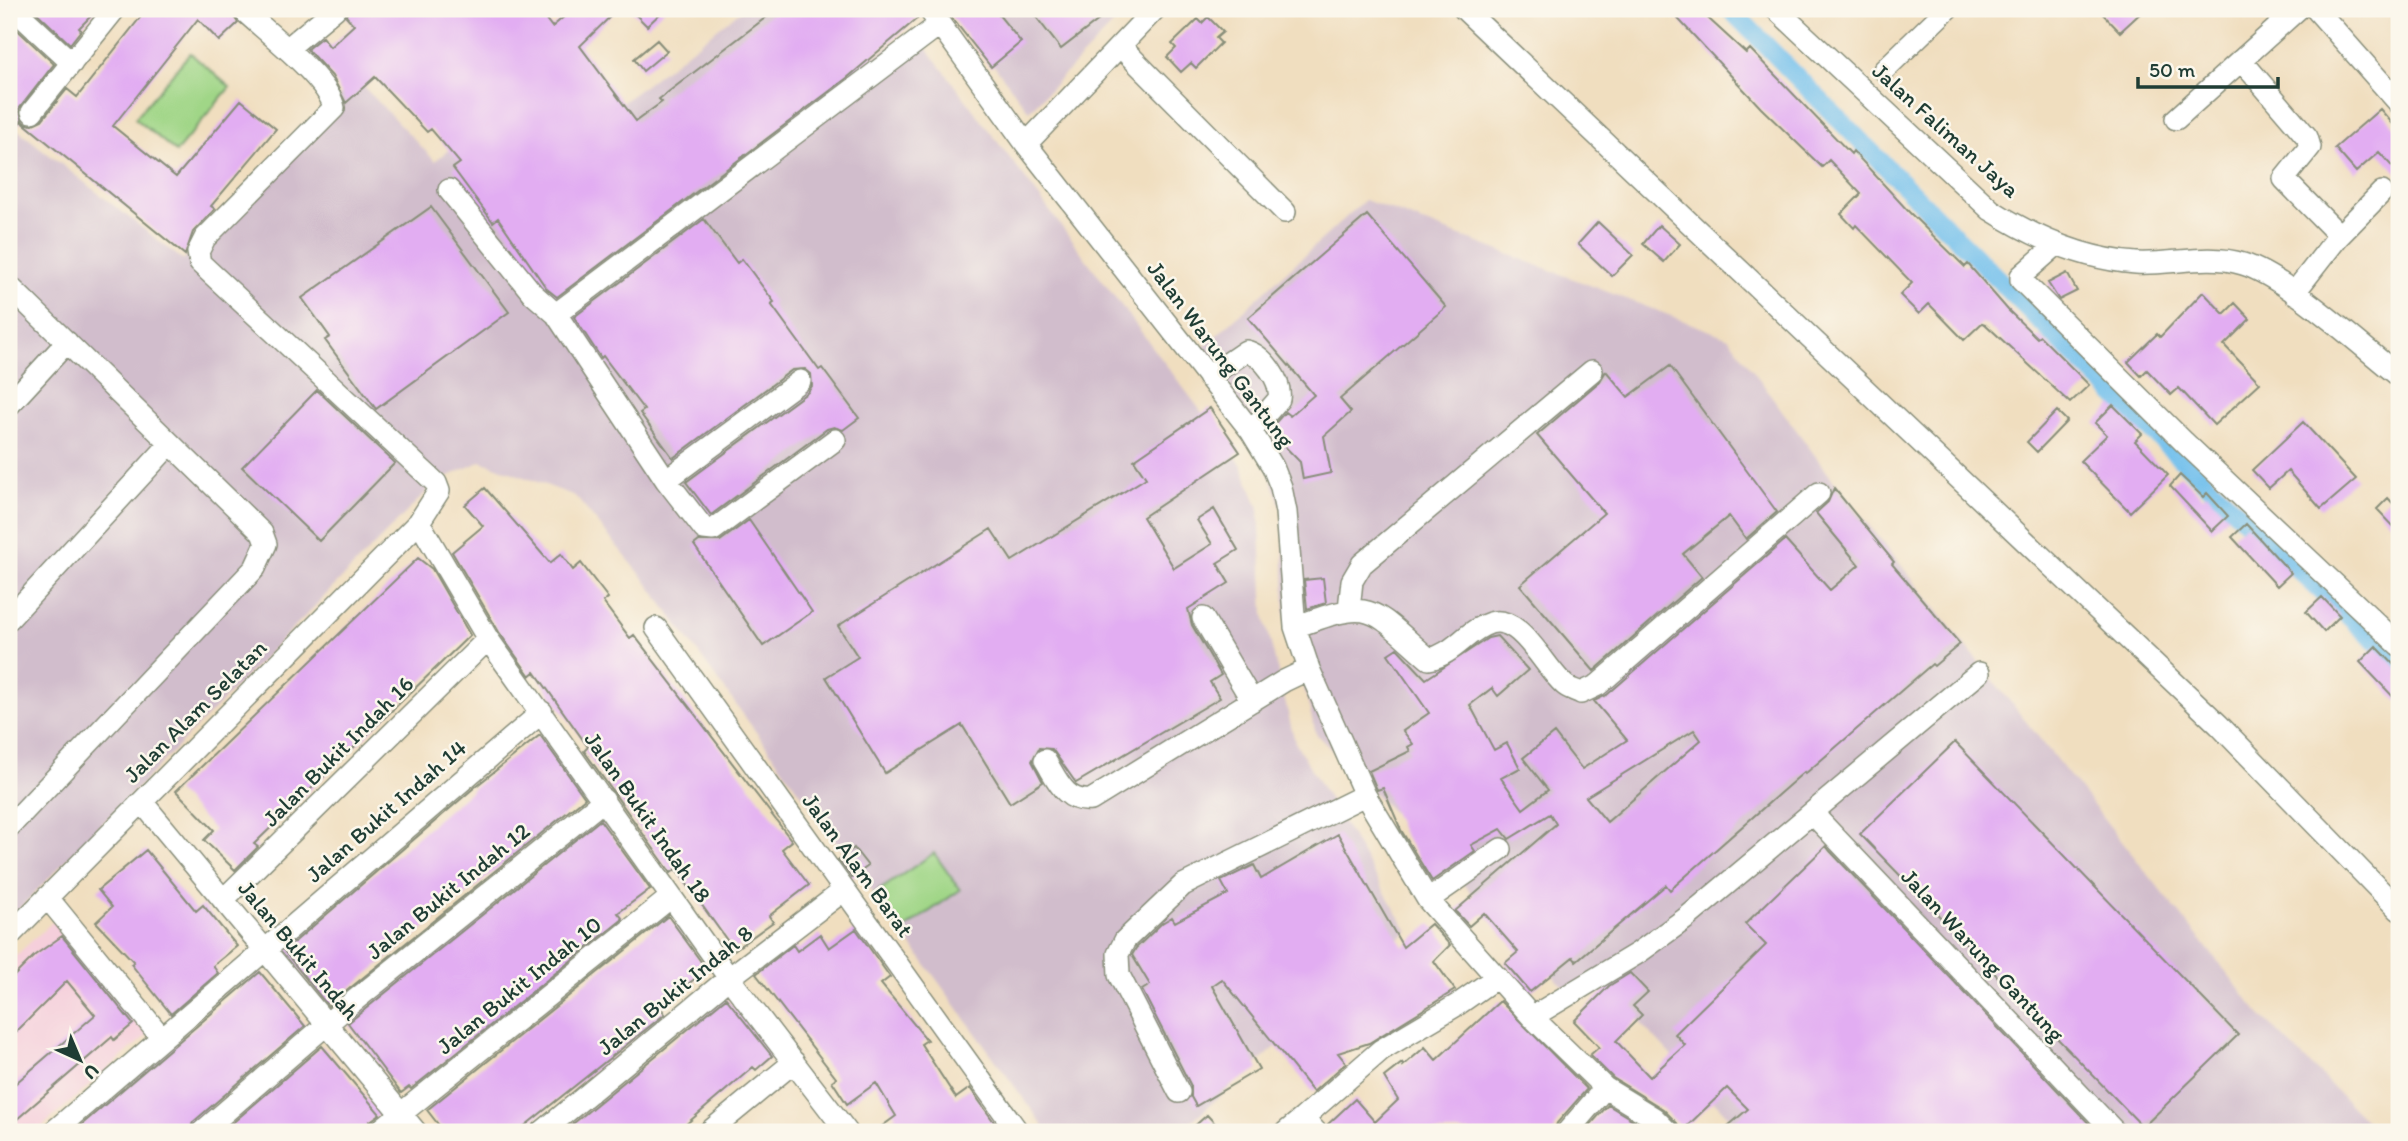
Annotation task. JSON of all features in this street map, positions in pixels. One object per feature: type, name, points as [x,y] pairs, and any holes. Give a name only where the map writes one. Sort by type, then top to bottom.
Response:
[{"type":"street","points":[[15,9],[72,63]]},
{"type":"street","points":[[32,112],[115,9]]},
{"type":"street","points":[[242,9],[288,48],[335,9]]},
{"type":"street","points":[[1026,144],[1155,9]]},
{"type":"street","points":[[1464,9],[2219,725],[2399,911]]},
{"type":"street","name":"Jalan Faliman Jaya","points":[[1776,9],[1991,210],[2056,248],[2136,263],[2209,259],[2243,264],[2297,289],[2399,376]]},
{"type":"street","points":[[1884,70],[1947,9]]},
{"type":"street","points":[[2176,119],[2298,9]]},
{"type":"street","points":[[2316,9],[2399,103]]},
{"type":"street","points":[[556,314],[934,17]]},
{"type":"street","name":"Jalan Warung Gantung","points":[[934,17],[1026,144],[1251,431],[1273,467],[1281,487],[1286,512],[1295,627],[1309,669],[1365,795],[1428,900],[1532,1017],[1605,1088],[1654,1118],[1668,1132]]},
{"type":"street","points":[[1120,46],[1285,212]]},
{"type":"street","name":"Jalan Alam Selatan","points":[[9,936],[419,522],[439,491],[436,484],[206,272],[200,263],[198,252],[205,238],[334,108],[318,82],[288,48]]},
{"type":"street","points":[[2241,60],[2310,142],[2308,151],[2284,179],[2334,230],[2336,241]]},
{"type":"street","points":[[449,190],[533,294],[556,314],[696,522],[712,531],[835,440]]},
{"type":"street","points":[[2297,289],[2336,241],[2382,192]]},
{"type":"street","points":[[2056,248],[2022,275],[2021,280],[2184,442],[2399,645]]},
{"type":"street","points":[[9,286],[262,533],[266,544],[255,568],[9,827]]},
{"type":"street","points":[[9,405],[67,342]]},
{"type":"street","points":[[1208,377],[1246,351],[1254,353],[1279,383],[1279,398],[1251,431]]},
{"type":"street","points":[[1349,609],[1352,581],[1362,564],[1592,372]]},
{"type":"street","points":[[666,480],[800,381]]},
{"type":"street","points":[[9,619],[170,444]]},
{"type":"street","points":[[1295,627],[1349,609],[1366,608],[1386,621],[1429,659],[1440,657],[1489,623],[1505,622],[1517,629],[1567,687],[1581,693],[1598,685],[1819,494]]},
{"type":"street","name":"Jalan Bukit Indah 18","points":[[419,522],[488,639],[729,978],[847,1132]]},
{"type":"street","points":[[1203,618],[1252,701]]},
{"type":"street","name":"Jalan Alam Barat","points":[[656,628],[1018,1132]]},
{"type":"street","name":"Jalan Bukit Indah 16","points":[[223,900],[488,639]]},
{"type":"street","points":[[1045,760],[1068,796],[1078,801],[1091,800],[1309,669]]},
{"type":"street","points":[[1532,1017],[1638,953],[1685,919],[1979,673]]},
{"type":"street","name":"Jalan Bukit Indah 14","points":[[53,1132],[542,712]]},
{"type":"street","points":[[1179,1092],[1119,975],[1118,954],[1125,940],[1183,885],[1365,795]]},
{"type":"street","name":"Jalan Bukit Indah 12","points":[[202,1132],[326,1024],[604,800]]},
{"type":"street","name":"Jalan Bukit Indah","points":[[142,802],[416,1132]]},
{"type":"street","name":"Jalan Warung Gantung","points":[[1813,814],[2115,1132]]},
{"type":"street","points":[[1428,900],[1501,849]]},
{"type":"street","name":"Jalan Bukit Indah 8","points":[[542,1132],[729,978],[843,891]]},
{"type":"street","points":[[47,897],[162,1038]]},
{"type":"street","name":"Jalan Bukit Indah 10","points":[[377,1132],[671,897]]},
{"type":"street","points":[[1286,1132],[1309,1125],[1381,1050],[1457,1006],[1497,978]]},
{"type":"street","points":[[709,1132],[794,1062]]},
{"type":"street","points":[[1567,1132],[1605,1088]]},
{"type":"shaded area","points":[[743,9],[799,9],[856,71],[913,30],[1241,464],[1259,508],[1264,615],[1295,742],[1408,931],[1179,1132],[1048,1132],[642,576],[575,496],[481,461],[435,483],[9,919],[9,123],[183,260],[356,79],[435,161],[557,62],[605,116]]},
{"type":"shaded area","points":[[951,9],[1128,9],[1029,111]]},
{"type":"shaded area","points":[[1365,200],[1729,338],[1833,480],[2259,1013],[2377,1132],[1743,1132],[1605,985],[1566,989],[1316,734],[1285,614],[1283,512],[1263,456],[1194,356]]},
{"type":"shaded area","points":[[61,914],[154,1029],[36,1132],[9,1132],[9,962]]},
{"type":"green space","points":[[190,53],[230,87],[176,152],[135,118]]},
{"type":"green space","points":[[934,853],[960,890],[900,932],[874,894]]},
{"type":"building","points":[[33,9],[98,9],[79,28],[81,30],[70,44]]},
{"type":"building","points":[[147,9],[229,9],[238,23],[219,41],[198,19],[113,126],[176,177],[241,100],[276,129],[211,206],[215,209],[193,232],[185,255],[21,121],[17,126],[9,119],[9,22],[54,64],[19,109],[23,122],[31,125],[42,120],[67,89],[77,97]]},
{"type":"building","points":[[348,9],[538,9],[552,27],[573,9],[618,9],[580,46],[636,121],[662,102],[659,99],[777,9],[916,9],[919,17],[847,78],[557,297],[547,289],[498,218],[493,222],[453,168],[460,163],[431,129],[427,132],[375,77],[346,103],[332,76],[307,49],[322,37],[330,47],[354,25],[346,16]]},
{"type":"building","points":[[630,9],[665,9],[647,26]]},
{"type":"building","points":[[945,9],[994,9],[1021,42],[991,67]]},
{"type":"building","points":[[1030,9],[1113,9],[1061,49]]},
{"type":"building","points":[[1669,9],[1698,9],[1746,53],[1750,49],[1851,154],[1853,151],[1909,212],[1965,267],[1968,264],[2008,310],[2037,338],[2040,336],[2089,385],[2070,403],[1985,324],[1982,323],[1964,340],[1929,304],[1919,314],[1900,295],[1912,283],[1856,225],[1854,228],[1841,214],[1861,194],[1829,160],[1822,167],[1761,108]]},
{"type":"building","points":[[2098,9],[2145,9],[2120,32]]},
{"type":"building","points":[[1208,17],[1223,32],[1216,38],[1221,43],[1196,68],[1191,63],[1181,72],[1167,57],[1176,48],[1172,44],[1198,19],[1202,23]]},
{"type":"building","points":[[657,40],[667,51],[643,71],[634,59]]},
{"type":"building","points":[[2380,109],[2399,131],[2399,174],[2379,152],[2356,172],[2335,148]]},
{"type":"building","points":[[431,207],[509,312],[376,409],[325,340],[330,337],[302,298]]},
{"type":"building","points":[[1367,215],[1446,307],[1340,399],[1351,412],[1324,436],[1331,473],[1303,479],[1300,462],[1269,430],[1285,412],[1290,416],[1314,395],[1248,318]]},
{"type":"building","points":[[704,219],[737,263],[742,259],[819,370],[822,368],[859,418],[843,430],[834,427],[827,429],[711,515],[686,482],[808,392],[812,386],[811,374],[805,369],[792,370],[673,458],[640,413],[644,410],[603,356],[601,358],[574,317]]},
{"type":"building","points":[[1598,222],[1633,255],[1612,276],[1578,244]]},
{"type":"building","points":[[1659,225],[1680,244],[1664,262],[1643,244]]},
{"type":"building","points":[[2067,273],[2077,291],[2059,300],[2048,283]]},
{"type":"building","points":[[2203,292],[2224,314],[2235,303],[2250,319],[2224,345],[2260,383],[2214,425],[2179,388],[2171,395],[2147,370],[2141,376],[2128,362],[2157,334],[2160,337]]},
{"type":"building","points":[[1670,366],[1777,512],[1746,539],[1729,516],[1683,554],[1702,577],[1594,671],[1520,585],[1604,513],[1537,435],[1600,381],[1606,371],[1628,397]]},
{"type":"building","points":[[317,390],[395,463],[319,541],[242,467]]},
{"type":"building","points":[[2113,405],[2142,434],[2135,441],[2168,475],[2130,512],[2080,461],[2107,435],[2095,423]]},
{"type":"building","points":[[1210,408],[1240,452],[1143,517],[1174,568],[1212,544],[1197,520],[1214,509],[1238,550],[1217,563],[1229,583],[1188,609],[1192,625],[1221,675],[1210,682],[1220,698],[1076,783],[1052,749],[1039,748],[1032,761],[1043,782],[1010,803],[962,725],[885,773],[826,677],[858,657],[838,626],[991,529],[1012,561],[1146,478],[1134,460]]},
{"type":"building","points":[[2057,411],[2067,421],[2037,452],[2027,442]]},
{"type":"building","points":[[2303,422],[2356,479],[2321,509],[2288,471],[2269,488],[2252,470]]},
{"type":"building","points":[[2180,475],[2203,497],[2207,493],[2228,516],[2212,531],[2170,486]]},
{"type":"building","points":[[485,488],[550,563],[561,554],[573,570],[581,563],[608,598],[603,602],[630,638],[634,635],[792,841],[782,849],[809,885],[769,916],[773,922],[734,950],[676,869],[671,873],[584,751],[588,747],[535,672],[530,676],[499,632],[452,552],[483,526],[465,505]]},
{"type":"building","points":[[1834,488],[1894,562],[1892,564],[1960,644],[1934,666],[1932,664],[1805,774],[1804,772],[1670,890],[1666,885],[1576,961],[1573,957],[1530,992],[1505,963],[1518,952],[1484,913],[1469,926],[1455,911],[1556,824],[1550,814],[1509,839],[1501,829],[1471,845],[1475,851],[1432,881],[1401,830],[1383,788],[1377,790],[1369,771],[1410,751],[1408,747],[1413,744],[1403,731],[1429,713],[1388,654],[1397,648],[1426,679],[1488,638],[1497,636],[1528,670],[1498,696],[1492,688],[1470,705],[1494,750],[1507,743],[1520,768],[1501,778],[1523,809],[1548,790],[1523,758],[1554,733],[1582,769],[1627,740],[1594,701],[1607,695],[1785,540],[1830,590],[1859,565],[1816,513],[1828,502]],"holes":[[[1694,730],[1701,740],[1607,822],[1586,797]]]},
{"type":"building","points":[[2388,498],[2399,510],[2399,532],[2377,509]]},
{"type":"building","points":[[749,520],[812,612],[763,646],[694,545],[699,541],[720,541]]},
{"type":"building","points":[[2246,524],[2291,573],[2277,586],[2232,537]]},
{"type":"building","points":[[418,558],[432,569],[470,635],[254,844],[258,847],[235,870],[204,840],[214,830],[176,791]]},
{"type":"building","points":[[1323,578],[1326,603],[1307,609],[1304,580]]},
{"type":"building","points":[[2322,597],[2340,616],[2324,632],[2306,612]]},
{"type":"building","points":[[2376,646],[2399,670],[2399,703],[2360,662]]},
{"type":"building","points":[[540,735],[585,798],[328,1006],[284,951],[475,787]]},
{"type":"building","points":[[1955,742],[2238,1035],[2143,1127],[1860,834]]},
{"type":"building","points":[[600,820],[650,889],[618,913],[623,919],[411,1089],[409,1087],[401,1093],[348,1023]]},
{"type":"building","points":[[1338,834],[1403,947],[1431,924],[1450,945],[1434,961],[1455,990],[1369,1043],[1338,1053],[1346,1063],[1313,1092],[1222,979],[1212,986],[1259,1069],[1196,1106],[1191,1097],[1191,1086],[1142,990],[1150,985],[1132,955],[1162,923],[1172,917],[1175,922],[1228,894],[1221,881],[1254,865],[1261,879]]},
{"type":"building","points":[[1826,846],[2097,1132],[1721,1132],[1748,1109],[1727,1088],[1681,1132],[1677,1123],[1663,1109],[1613,1078],[1590,1055],[1599,1047],[1574,1021],[1609,986],[1630,973],[1648,992],[1633,1006],[1642,1015],[1616,1041],[1650,1077],[1685,1045],[1675,1034],[1766,945],[1745,924]]},
{"type":"building","points":[[854,848],[868,866],[852,878],[838,860]]},
{"type":"building","points":[[146,850],[196,911],[203,905],[237,946],[213,966],[218,973],[171,1014],[131,964],[134,962],[96,922],[112,907],[98,890]]},
{"type":"building","points":[[668,916],[707,970],[659,1005],[665,1014],[517,1132],[448,1132],[443,1126],[441,1128],[427,1110]]},
{"type":"building","points":[[856,929],[890,977],[881,984],[927,1040],[921,1044],[956,1098],[970,1088],[1001,1132],[874,1132],[896,1116],[876,1083],[847,1104],[832,1081],[836,1078],[756,974],[793,945],[797,951],[820,934],[829,948]]},
{"type":"building","points":[[62,936],[133,1024],[114,1040],[112,1037],[9,1126],[9,1089],[95,1015],[67,981],[9,1039],[9,981],[35,955]]},
{"type":"building","points":[[260,972],[305,1026],[193,1122],[189,1132],[73,1132]]},
{"type":"building","points":[[726,998],[772,1056],[756,1070],[753,1067],[677,1132],[563,1132]]},
{"type":"building","points":[[1500,1001],[1587,1089],[1557,1123],[1554,1132],[1329,1132],[1327,1125],[1355,1099],[1375,1122],[1398,1100],[1384,1077],[1402,1063],[1403,1066],[1425,1047],[1436,1060]]},
{"type":"building","points":[[322,1046],[380,1114],[369,1122],[365,1132],[222,1132]]},
{"type":"building","points":[[1608,1105],[1646,1128],[1650,1132],[1584,1132]]},
{"type":"building","points":[[1207,1115],[1223,1132],[1188,1132]]},
{"type":"waterway","points":[[1730,9],[2143,422],[2399,662]]}]
